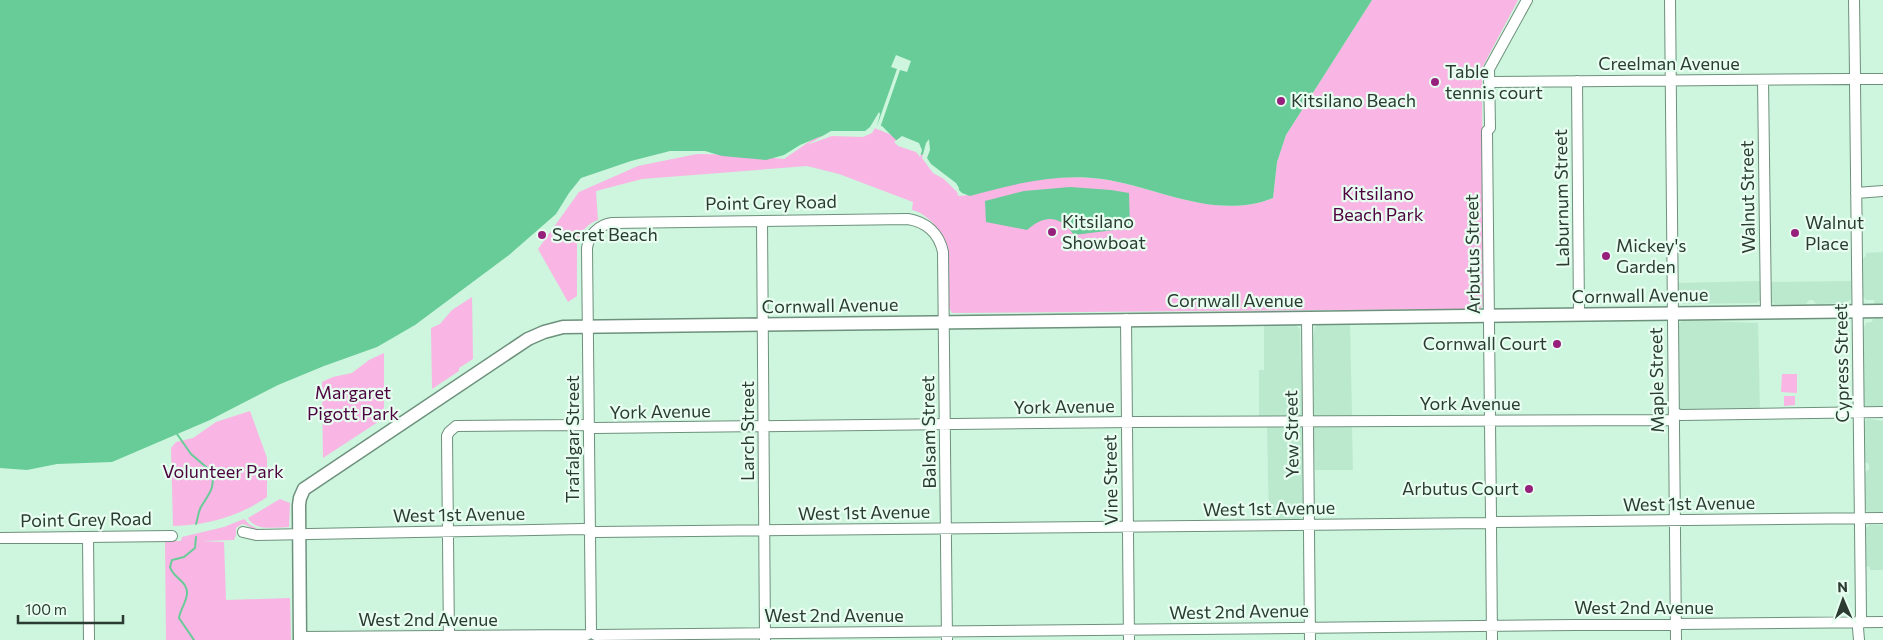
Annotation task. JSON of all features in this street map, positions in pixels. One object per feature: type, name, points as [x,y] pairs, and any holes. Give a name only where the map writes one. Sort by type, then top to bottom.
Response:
[{"type":"main road","name":"Cornwall Avenue","points":[[588,326],[1883,312]]},
{"type":"main road","points":[[300,638],[299,505],[301,493],[308,486],[528,339],[563,327],[588,326]]},
{"type":"street","name":"Arbutus Street","points":[[1492,640],[1487,131],[1490,128],[1489,69],[1527,0]]},
{"type":"street","name":"Maple Street","points":[[1670,0],[1676,640]]},
{"type":"street","name":"Cypress Street","points":[[1854,0],[1860,518],[1859,640]]},
{"type":"street","name":"Creelman Avenue","points":[[1489,82],[1883,79]]},
{"type":"street","name":"Walnut Street","points":[[1763,80],[1766,313]]},
{"type":"street","name":"Laburnum Street","points":[[1577,81],[1579,315]]},
{"type":"street","points":[[1856,193],[1883,191]]},
{"type":"street","name":"Point Grey Road","points":[[587,248],[588,242],[595,231],[604,224],[612,223],[908,219],[920,222],[929,228]]},
{"type":"street","name":"Larch Street","points":[[762,221],[765,636]]},
{"type":"street","name":"Balsam Street","points":[[929,228],[938,237],[943,252],[947,636]]},
{"type":"street","name":"Trafalgar Street","points":[[587,248],[591,636]]},
{"type":"street","name":"Yew Street","points":[[1307,318],[1310,640]]},
{"type":"street","name":"Vine Street","points":[[1126,319],[1129,640]]},
{"type":"street","name":"York Avenue","points":[[448,531],[447,436],[456,426],[583,425],[595,428],[763,427],[1490,419],[1883,412]]},
{"type":"street","name":"West 1st Avenue","points":[[242,532],[256,535],[448,531],[589,530],[594,532],[946,529],[1883,518]]},
{"type":"street","points":[[448,531],[449,638]]},
{"type":"street","name":"Point Grey Road","points":[[0,538],[172,536]]},
{"type":"street","points":[[88,537],[89,640]]},
{"type":"street","name":"West 2nd Avenue","points":[[300,638],[947,636],[1129,629],[1883,622]]},
{"type":"shaded area","points":[[0,0],[1372,0],[1286,135],[1277,162],[1273,198],[1251,204],[1229,206],[1208,204],[1123,183],[1102,179],[1068,177],[1002,187],[970,196],[962,193],[946,177],[935,171],[924,154],[921,155],[918,150],[899,143],[882,126],[876,126],[870,131],[819,137],[800,145],[784,155],[766,160],[722,156],[705,151],[670,151],[631,161],[581,178],[556,214],[509,255],[415,325],[377,347],[278,385],[210,420],[112,462],[57,464],[27,470],[0,468]]},
{"type":"shaded area","points":[[1070,187],[1129,193],[1130,228],[1074,235],[1069,228],[1058,220],[1052,219],[1040,221],[1027,230],[986,222],[985,201],[1024,191]]},
{"type":"shaded area","points":[[1883,252],[1883,305],[1875,305],[1874,300],[1866,300],[1863,296],[1862,259],[1866,256],[1866,253]]},
{"type":"shaded area","points":[[1761,281],[1761,299],[1757,303],[1684,304],[1678,298],[1678,283]]},
{"type":"shaded area","points":[[1851,281],[1851,299],[1846,303],[1816,304],[1813,300],[1809,300],[1806,304],[1775,304],[1771,302],[1769,282]]},
{"type":"shaded area","points":[[1873,319],[1883,319],[1883,409],[1864,408],[1864,328],[1866,323],[1872,322]]},
{"type":"shaded area","points":[[1684,320],[1758,323],[1760,411],[1682,411],[1677,409],[1678,326]]},
{"type":"shaded area","points":[[1319,324],[1350,324],[1352,417],[1314,417],[1313,415],[1313,338],[1315,327]]},
{"type":"shaded area","points":[[1264,325],[1295,325],[1300,329],[1302,405],[1304,409],[1304,416],[1302,417],[1259,416],[1259,370],[1264,370]]},
{"type":"shaded area","points":[[1868,419],[1883,421],[1883,512],[1868,512],[1865,509],[1865,472],[1869,469],[1869,464],[1865,462],[1864,425]]},
{"type":"shaded area","points":[[1352,425],[1353,470],[1315,470],[1313,426]]},
{"type":"shaded area","points":[[1267,426],[1302,426],[1304,428],[1305,434],[1302,438],[1303,515],[1300,519],[1269,521]]},
{"type":"shaded area","points":[[1870,525],[1883,525],[1883,570],[1870,570],[1870,567],[1864,566],[1865,528]]},
{"type":"green space","name":"Kitsilano Beach Park","points":[[1372,0],[1518,0],[1482,68],[1483,304],[1480,309],[952,313],[949,308],[949,273],[944,241],[932,222],[920,213],[912,210],[913,202],[839,174],[807,166],[642,179],[596,191],[598,220],[587,226],[578,240],[577,296],[568,302],[538,249],[579,192],[638,166],[697,154],[746,155],[784,159],[816,137],[872,127],[926,149],[957,189],[958,196],[1032,181],[1079,177],[1123,183],[1208,204],[1230,206],[1251,204],[1273,198],[1277,162],[1286,135]]},
{"type":"green space","points":[[472,297],[473,359],[432,389],[431,328],[440,324],[452,310]]},
{"type":"green space","name":"Margaret Pigott Park","points":[[384,353],[384,418],[323,458],[322,382],[333,377],[352,373],[369,360]]},
{"type":"green space","points":[[1782,374],[1797,374],[1797,393],[1781,392]]},
{"type":"green space","points":[[1784,396],[1795,396],[1795,405],[1784,406]]},
{"type":"green space","name":"Volunteer Park","points":[[250,411],[267,458],[267,497],[245,510],[222,519],[198,524],[173,526],[171,448],[176,442],[193,438],[216,422]]},
{"type":"green space","points":[[280,499],[290,503],[289,527],[261,527],[248,518]]},
{"type":"green space","points":[[244,519],[258,529],[242,524],[236,528],[234,540],[200,541],[224,542],[226,600],[290,598],[291,640],[166,640],[165,541],[181,541],[182,537],[224,527]]},
{"type":"pier","points":[[896,55],[911,61],[907,72],[900,70],[880,128],[875,128],[872,133],[863,137],[832,136],[807,145],[831,131],[865,131],[870,127],[879,112],[877,126],[897,69],[891,67]]},
{"type":"pier","points":[[902,136],[919,143],[922,150],[920,157],[916,152],[898,146],[894,142]]},
{"type":"pier","points":[[929,139],[930,150],[927,158],[931,164],[956,183],[959,188],[958,193],[944,179],[933,173],[922,158]]},
{"type":"waterway","points":[[177,434],[191,454],[212,472],[212,487],[200,509],[196,524]]},
{"type":"waterway","points":[[194,640],[179,618],[187,590],[170,567],[172,560],[184,557],[195,548],[196,537]]},
{"type":"place","name":"Table tennis court","points":[[1435,82]]},
{"type":"place","name":"Kitsilano Beach","points":[[1281,101]]},
{"type":"place","name":"Kitsilano Showboat","points":[[1052,232]]},
{"type":"place","name":"Walnut Place","points":[[1795,233]]},
{"type":"place","name":"Secret Beach","points":[[542,235]]},
{"type":"place","name":"Mickey's Garden","points":[[1606,256]]},
{"type":"place","name":"Cornwall Court","points":[[1557,344]]},
{"type":"place","name":"Arbutus Court","points":[[1529,489]]}]
